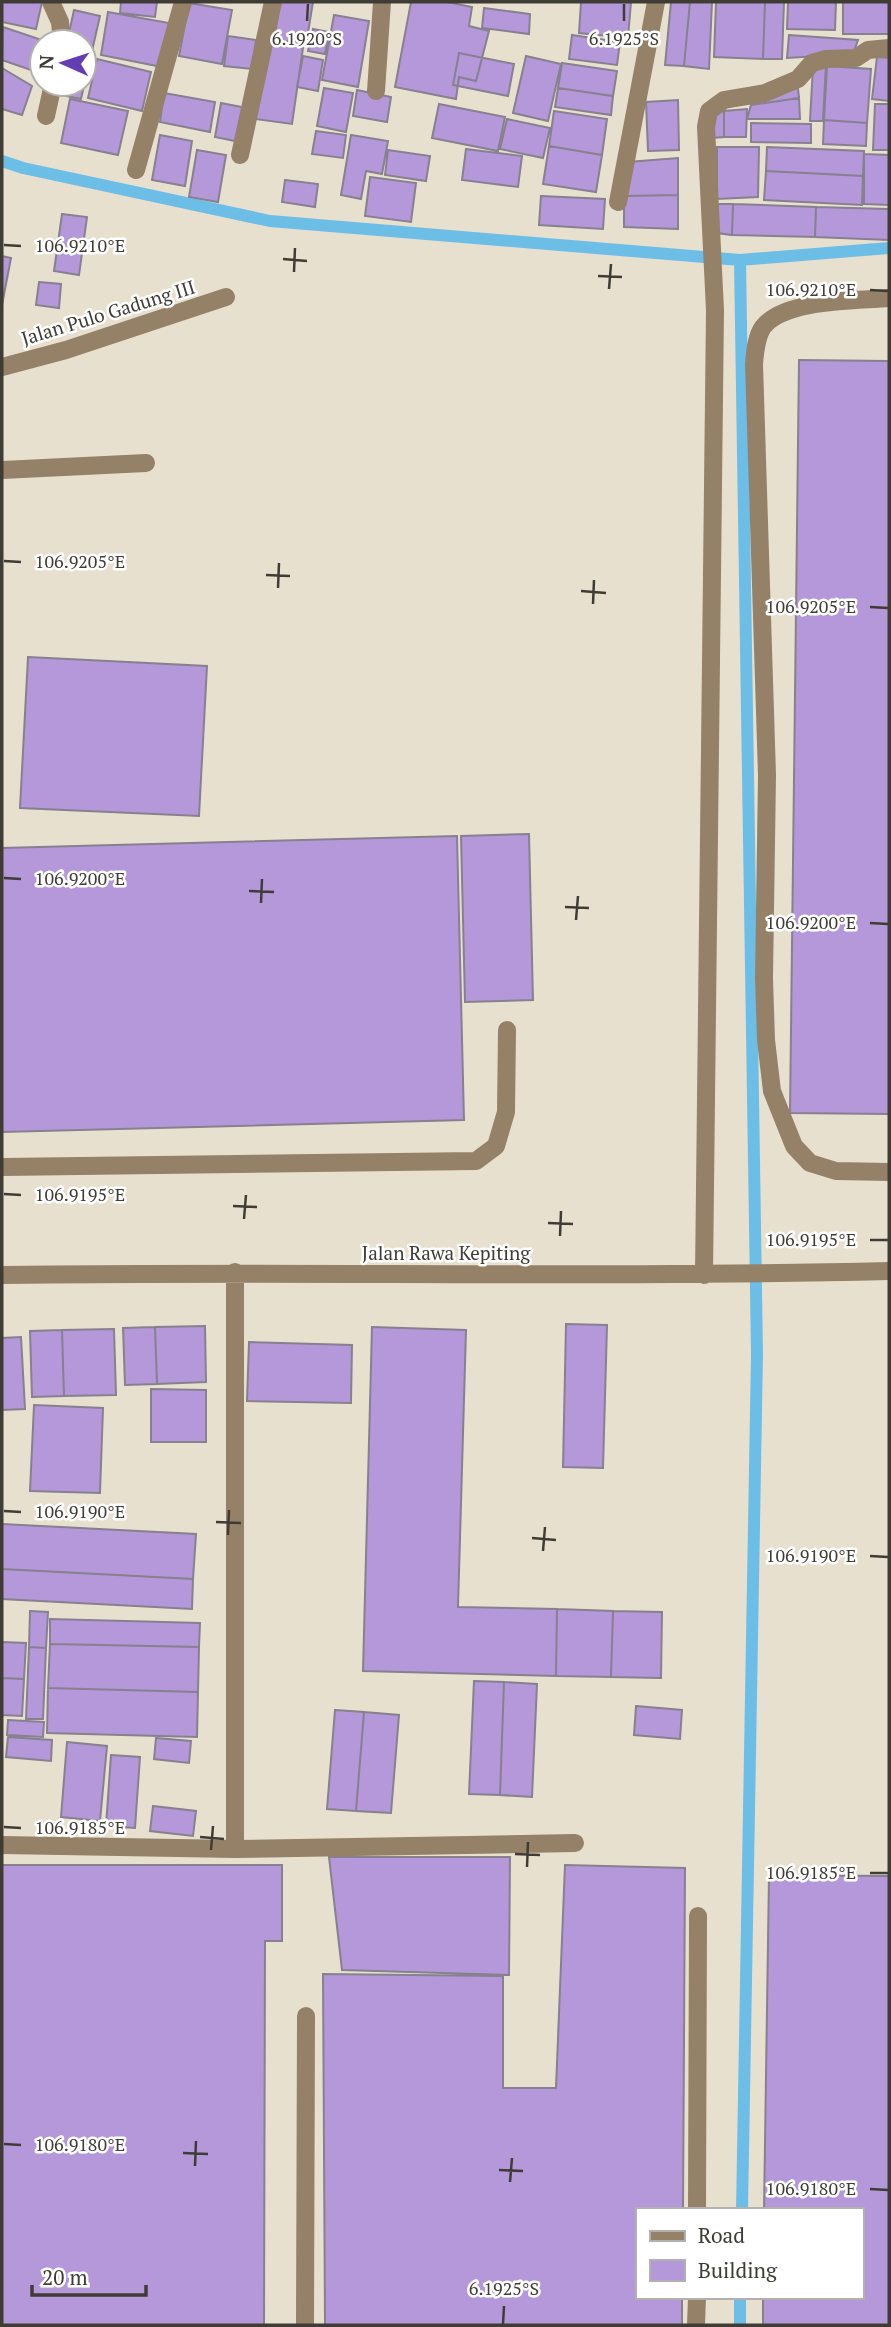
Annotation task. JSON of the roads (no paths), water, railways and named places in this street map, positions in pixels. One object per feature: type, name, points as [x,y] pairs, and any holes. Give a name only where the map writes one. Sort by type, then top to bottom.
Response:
[{"type":"street","points":[[51,2],[61,28]]},
{"type":"street","points":[[136,170],[183,2]]},
{"type":"street","points":[[240,155],[273,2]]},
{"type":"street","points":[[376,91],[379,2]]},
{"type":"street","points":[[618,202],[656,2]]},
{"type":"street","points":[[704,1275],[715,310],[706,127],[709,111],[724,100],[765,93],[798,79],[812,63],[827,59],[856,58],[868,50],[889,48]]},
{"type":"street","points":[[46,116],[50,98]]},
{"type":"street","name":"Jalan Pulo Gadung III","points":[[2,367],[66,350],[226,297]]},
{"type":"street","points":[[889,298],[805,306],[780,314],[763,327],[756,345],[754,364],[767,775],[764,978],[766,1040],[772,1091],[794,1146],[810,1163],[836,1171],[889,1172]]},
{"type":"street","points":[[2,470],[146,463]]},
{"type":"street","points":[[2,1167],[476,1161],[496,1146],[506,1112],[507,1030]]},
{"type":"street","name":"Jalan Rawa Kepiting","points":[[2,1275],[235,1272],[704,1275],[889,1270]]},
{"type":"street","points":[[235,1272],[236,1849]]},
{"type":"street","points":[[2,1845],[236,1849],[575,1843]]},
{"type":"street","points":[[697,2208],[698,1916]]},
{"type":"street","points":[[304,2325],[306,2016]]},
{"type":"street","points":[[696,2325],[697,2299]]},
{"type":"waterway","points":[[2,161],[23,168],[270,221],[740,260],[889,248]]},
{"type":"waterway","points":[[740,260],[757,1354],[742,2208]]},
{"type":"waterway","points":[[740,2299],[740,2325]]}]
